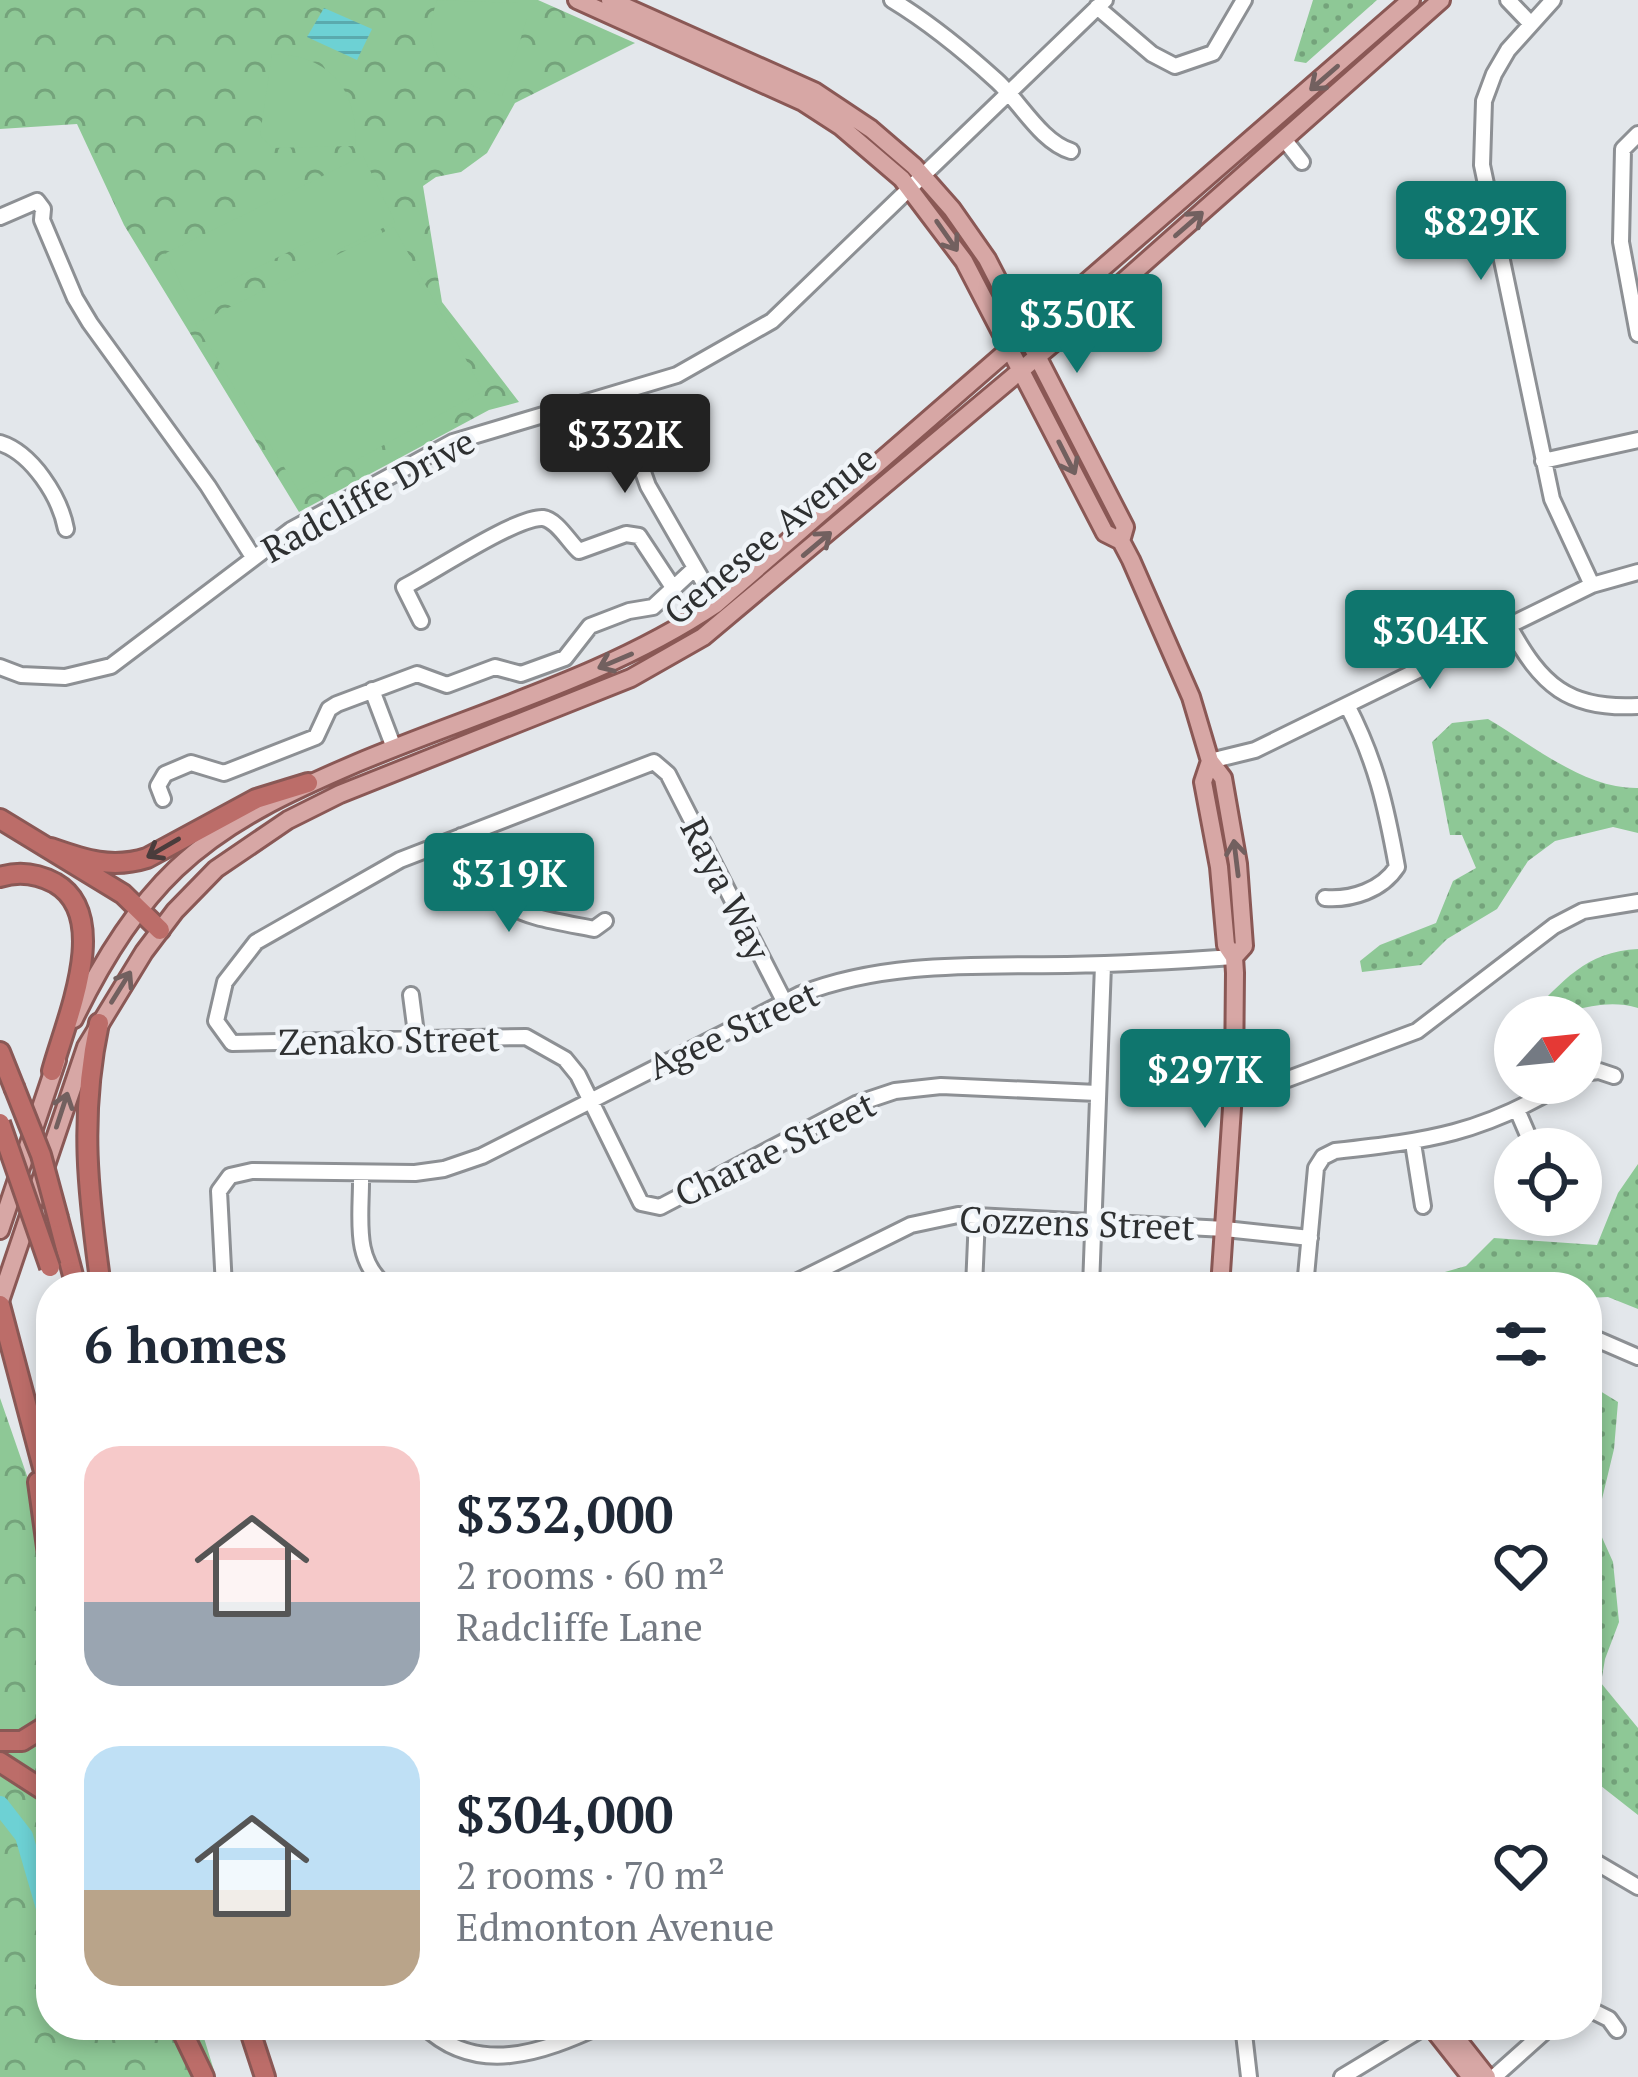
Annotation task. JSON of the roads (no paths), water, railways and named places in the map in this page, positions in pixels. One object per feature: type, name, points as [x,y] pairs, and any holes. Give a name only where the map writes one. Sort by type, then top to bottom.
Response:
[{"type":"highway","points":[[51,848],[98,864],[128,864],[256,799],[308,783]]},
{"type":"highway","points":[[0,819],[123,894],[160,930]]},
{"type":"highway","points":[[0,877],[27,873],[49,880],[66,890],[80,910],[86,937],[82,962],[52,1071]]},
{"type":"highway","points":[[99,1023],[85,1105],[99,1272]]},
{"type":"highway","points":[[0,1052],[41,1155],[72,1272]]},
{"type":"highway","points":[[0,1123],[51,1272]]},
{"type":"highway","points":[[0,1303],[36,1442]]},
{"type":"highway","points":[[28,1412],[36,1469]]},
{"type":"highway","points":[[0,1741],[22,1741],[36,1732]]},
{"type":"highway","points":[[0,1762],[36,1785]]},
{"type":"highway","points":[[187,2040],[206,2077]]},
{"type":"highway","points":[[195,2040],[206,2077]]},
{"type":"highway","points":[[253,2040],[265,2077]]},
{"type":"main road","points":[[577,0],[803,102],[918,182],[1105,533],[1121,541],[1161,622],[1210,761],[1203,782],[1220,867],[1226,945],[1234,957],[1234,1078],[1221,1272]]},
{"type":"main road","points":[[610,0],[814,91],[871,129],[987,259],[1125,527],[1121,541]]},
{"type":"main road","name":"Genesee Avenue","points":[[0,1303],[68,1093],[99,1023],[160,930],[216,869],[288,820],[340,794],[631,678],[703,637],[814,547],[1441,0]]},
{"type":"main road","name":"Genesee Avenue","points":[[0,1229],[52,1071],[100,966],[179,867],[248,813],[308,783],[613,663],[675,632],[716,604],[1404,3]]},
{"type":"main road","points":[[394,748],[399,771]]},
{"type":"main road","points":[[1441,2040],[1471,2077]]},
{"type":"main road","points":[[1459,2040],[1490,2077]]},
{"type":"street","points":[[892,0],[952,41],[1008,92],[1057,147],[1071,151]]},
{"type":"street","points":[[1101,3],[1152,54],[1175,66],[1213,53],[1244,0]]},
{"type":"street","points":[[1508,0],[1530,23]]},
{"type":"street","points":[[1553,0],[1508,50],[1484,101],[1480,135],[1492,219],[1543,460],[1561,524],[1592,585]]},
{"type":"street","name":"Radcliffe Drive","points":[[0,667],[21,675],[65,677],[111,666],[291,530],[453,442],[677,375],[772,320],[1101,3]]},
{"type":"street","points":[[1638,134],[1623,149],[1621,242],[1638,334]]},
{"type":"street","points":[[1284,139],[1302,162]]},
{"type":"street","points":[[0,217],[37,201],[43,209],[42,220],[75,298],[253,557]]},
{"type":"street","points":[[1442,226],[1492,219]]},
{"type":"street","points":[[616,396],[648,487],[716,604]]},
{"type":"street","points":[[1543,460],[1638,440]]},
{"type":"street","points":[[0,443],[23,453],[62,510],[66,529]]},
{"type":"street","points":[[422,621],[404,587],[466,549],[538,519],[553,523],[579,550],[626,535],[639,536],[672,586]]},
{"type":"street","points":[[164,799],[158,786],[165,774],[191,764],[224,773],[316,736],[329,709],[416,674],[447,685],[495,667],[521,674],[571,654],[590,626],[653,607],[694,569]]},
{"type":"street","points":[[1210,761],[1255,750],[1592,585],[1638,572]]},
{"type":"street","points":[[1509,626],[1527,659],[1559,691],[1606,707],[1638,706]]},
{"type":"street","points":[[373,690],[394,748]]},
{"type":"street","points":[[1325,898],[1343,899],[1387,882],[1396,867],[1378,773],[1347,705]]},
{"type":"street","name":"Raya Way","points":[[461,836],[648,763],[664,768],[785,1003]]},
{"type":"street","points":[[461,836],[484,884],[510,908],[594,929],[605,921]]},
{"type":"street","name":"Zenako Street","points":[[461,836],[370,876],[256,942],[225,982],[216,1021],[232,1043],[526,1036],[565,1059],[590,1099]]},
{"type":"street","points":[[1234,1078],[1288,1079],[1374,1040],[1418,1030],[1554,926],[1583,911],[1638,902]]},
{"type":"street","name":"Agee Street","points":[[223,1272],[219,1191],[230,1176],[252,1171],[444,1169],[482,1156],[785,1003],[853,978],[927,968],[1234,957]]},
{"type":"street","points":[[1092,1272],[1103,965]]},
{"type":"street","points":[[411,995],[417,1041]]},
{"type":"street","points":[[1602,1072],[1614,1076]]},
{"type":"street","name":"Charae Street","points":[[590,1099],[640,1203],[660,1207],[856,1104],[895,1091],[941,1086],[1097,1093]]},
{"type":"street","points":[[1307,1272],[1316,1168],[1323,1157],[1335,1151],[1413,1143],[1518,1112],[1531,1104]]},
{"type":"street","points":[[1518,1112],[1525,1128]]},
{"type":"street","points":[[1413,1143],[1423,1206]]},
{"type":"street","points":[[361,1173],[363,1258],[370,1272]]},
{"type":"street","name":"Cozzens Street","points":[[816,1272],[911,1225],[958,1215],[1310,1238]]},
{"type":"street","points":[[975,1272],[977,1216]]},
{"type":"street","points":[[1602,1341],[1638,1357]]},
{"type":"street","points":[[1602,1866],[1638,1886]]},
{"type":"street","points":[[1602,2016],[1617,2030]]},
{"type":"street","points":[[441,2040],[450,2048],[501,2062],[530,2058],[569,2040]]},
{"type":"street","points":[[1245,2040],[1249,2077]]},
{"type":"street","points":[[1342,2077],[1404,2040]]},
{"type":"street","points":[[1490,2077],[1534,2040]]},
{"type":"water","points":[[324,8],[372,29],[357,60],[307,37]]},
{"type":"waterway","points":[[0,1805],[24,1836],[36,1877]]}]
